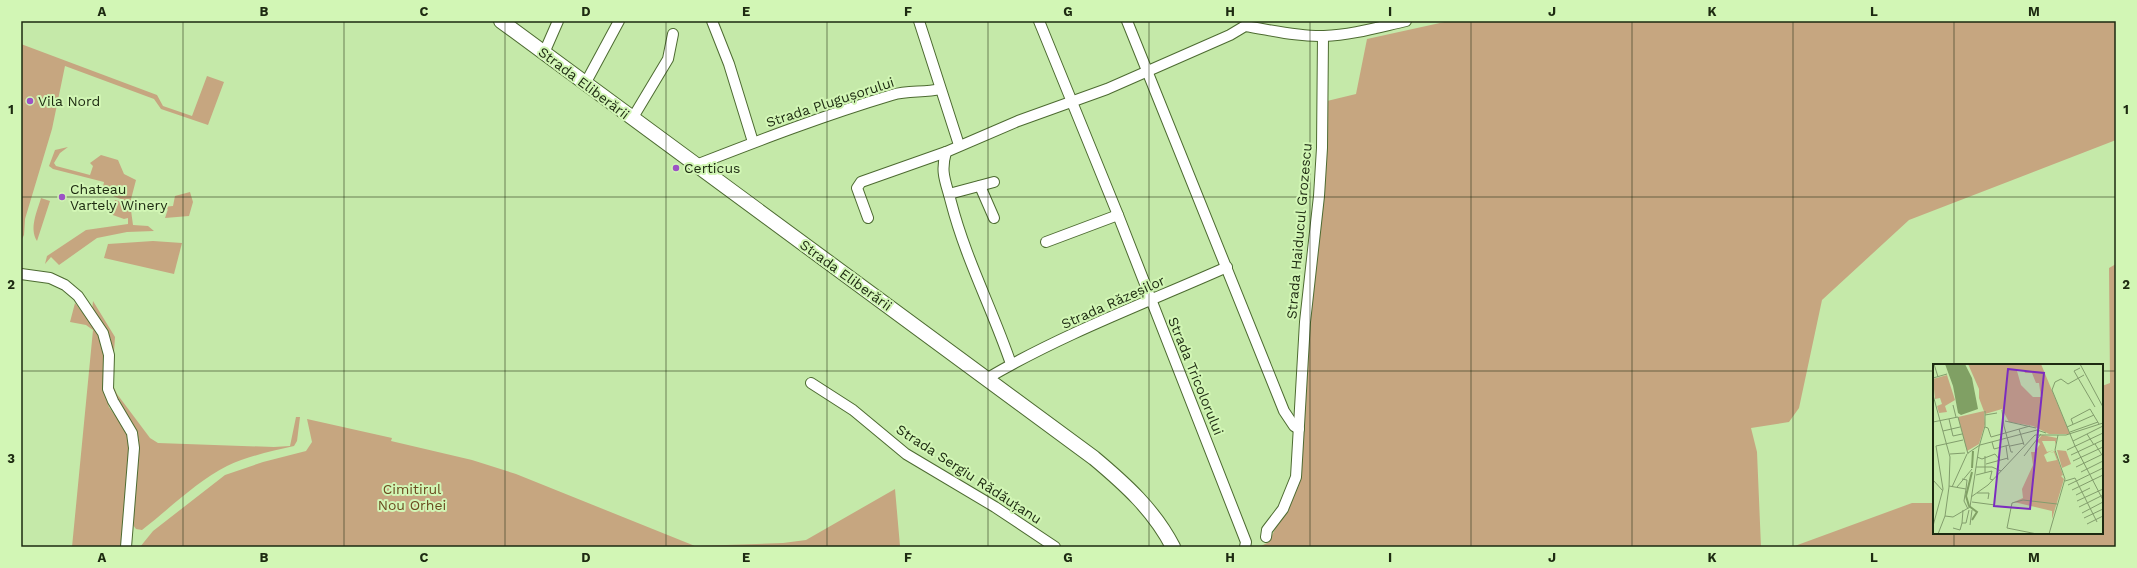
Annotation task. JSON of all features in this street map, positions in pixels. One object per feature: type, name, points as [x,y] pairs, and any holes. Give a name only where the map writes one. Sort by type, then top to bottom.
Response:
[{"type":"street","name":"Strada Eliberării","points":[[501,21],[1122,481],[1156,519],[1172,547]]},
{"type":"street","points":[[544,53],[558,21]]},
{"type":"street","points":[[585,84],[619,21]]},
{"type":"street","name":"Strada Plugușorului","points":[[712,21],[729,64],[753,142]]},
{"type":"street","points":[[918,21],[959,145]]},
{"type":"street","name":"Strada Tricolorului","points":[[1039,21],[1118,215],[1243,534],[1246,542],[1245,547]]},
{"type":"street","points":[[1127,21],[1227,266],[1284,411],[1294,426],[1299,429]]},
{"type":"street","points":[[868,218],[857,185],[1107,89],[1146,70],[1230,35],[1245,24],[1294,34],[1323,36],[1354,33],[1406,21]]},
{"type":"street","points":[[632,119],[668,59],[673,34]]},
{"type":"street","name":"Strada Haiducul Grozescu","points":[[1266,537],[1267,530],[1283,509],[1296,477],[1305,322],[1319,196],[1322,148],[1323,36]]},
{"type":"street","name":"Strada Plugușorului","points":[[696,165],[753,142],[893,95],[930,92],[940,89]]},
{"type":"street","points":[[946,152],[942,175],[969,261],[1011,364]]},
{"type":"street","points":[[949,194],[994,182]]},
{"type":"street","points":[[980,186],[994,218]]},
{"type":"street","points":[[1046,242],[1118,215]]},
{"type":"street","name":"Strada Răzeșilor","points":[[986,379],[1011,364],[1091,325],[1151,301],[1227,266]]},
{"type":"street","points":[[21,274],[50,278],[65,285],[78,296],[104,333],[109,354],[108,389],[112,401],[132,434],[134,448],[126,547]]},
{"type":"street","name":"Strada Sergiu Rădăuțanu","points":[[810,383],[853,410],[906,454],[995,507],[1055,547]]},
{"type":"green space","points":[[1449,21],[2116,21],[2116,140],[1909,220],[1822,300],[1799,408],[1789,422],[1751,428],[1757,452],[1761,547],[1259,547],[1269,542],[1299,478],[1327,101],[1356,94],[1367,39]]},
{"type":"green space","points":[[21,44],[157,95],[163,106],[192,116],[207,76],[224,82],[208,125],[161,109],[154,99],[65,66],[52,129],[25,219],[24,235],[21,241]]},
{"type":"green space","points":[[68,147],[60,153],[54,163],[56,166],[90,175],[93,166],[90,163],[101,155],[118,160],[124,174],[136,180],[130,203],[133,225],[148,226],[154,231],[127,232],[97,238],[59,265],[51,257],[45,264],[47,256],[86,230],[128,224],[128,218],[124,219],[110,214],[115,200],[124,203],[126,201],[102,192],[104,182],[53,169],[49,166],[55,150]]},
{"type":"green space","points":[[190,192],[193,202],[189,216],[165,218],[168,209],[161,211],[162,207],[173,206],[175,196]]},
{"type":"green space","points":[[41,198],[50,201],[37,241],[34,225]]},
{"type":"green space","points":[[153,241],[182,243],[174,274],[104,258],[108,244]]},
{"type":"green space","points":[[2116,264],[2116,547],[1792,547],[1912,503],[1933,503],[1933,534],[2103,534],[2103,386],[2110,383],[2109,268]]},
{"type":"green space","points":[[93,301],[115,337],[112,383],[117,394],[150,438],[158,443],[274,447],[290,446],[296,417],[300,417],[297,441],[294,446],[235,462],[227,466],[194,488],[142,530],[136,529],[133,525],[139,439],[113,391],[111,384],[111,339],[92,311]]},
{"type":"green space","points":[[75,303],[97,331],[102,342],[105,357],[105,394],[109,407],[126,431],[129,445],[123,547],[72,547],[93,330],[86,325],[70,322]]},
{"type":"green space","name":"Cimitirul Nou Orhei","points":[[307,419],[392,438],[391,441],[472,460],[516,474],[695,546],[783,543],[806,540],[895,489],[900,546],[904,547],[140,547],[153,531],[225,475],[263,462],[306,451],[312,442]]},
{"type":"place","name":"Vila Nord","points":[[30,101]]},
{"type":"place","name":"Certicus","points":[[676,168]]},
{"type":"place","name":"Chateau Vartely Winery","points":[[62,197]]}]
